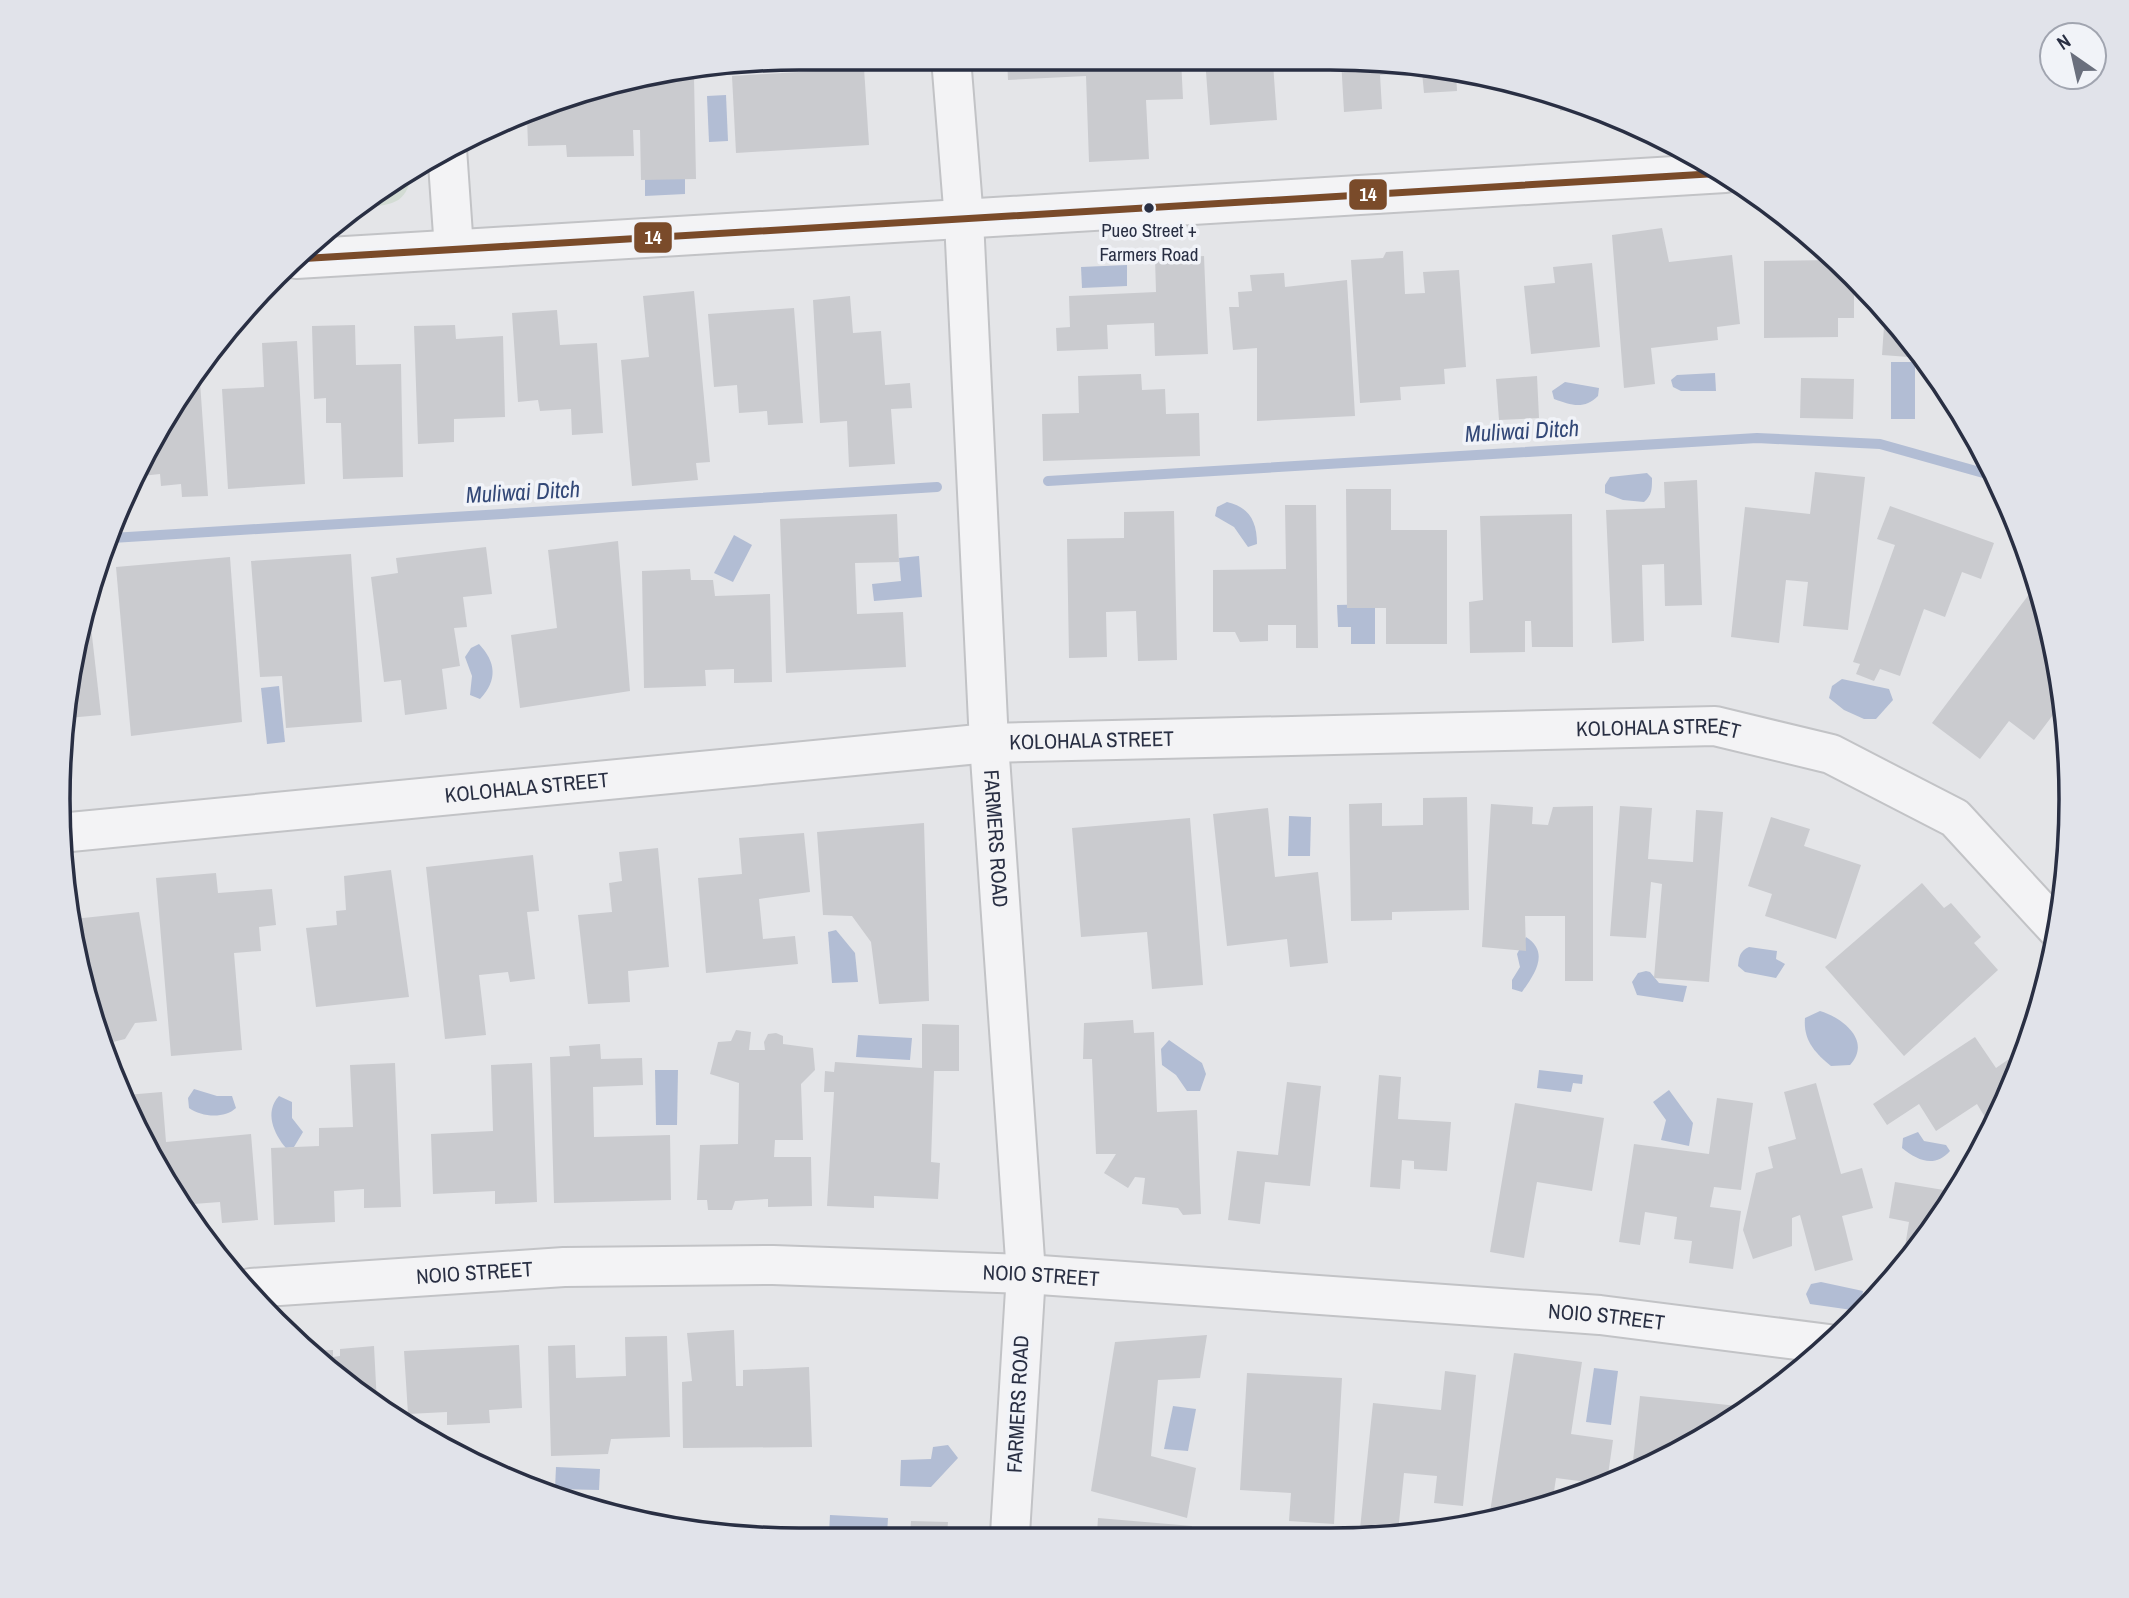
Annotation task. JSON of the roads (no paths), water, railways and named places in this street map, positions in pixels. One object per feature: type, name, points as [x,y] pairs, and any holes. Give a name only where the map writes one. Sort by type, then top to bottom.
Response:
[{"type":"street","name":"FARMERS ROAD","points":[[952,70],[964,220],[989,743],[1026,1273],[1010,1528]]},
{"type":"street","points":[[448,161],[454,249]]},
{"type":"street","points":[[311,258],[1705,174]]},
{"type":"street","name":"KOLOHALA STREET","points":[[71,832],[989,743],[1714,726],[1831,754],[1955,818],[2049,920]]},
{"type":"street","name":"NOIO STREET","points":[[259,1288],[565,1268],[773,1265],[1026,1273],[1600,1315],[1817,1341]]},
{"type":"water","points":[[726,95],[728,141],[709,142],[707,96]]},
{"type":"water","points":[[685,171],[685,194],[645,196],[645,172]]},
{"type":"water","points":[[1127,265],[1127,286],[1082,288],[1081,267]]},
{"type":"water","points":[[1891,362],[1913,362],[1915,419],[1891,419]]},
{"type":"water","points":[[1715,373],[1716,391],[1681,391],[1673,387],[1671,380],[1677,375]]},
{"type":"water","points":[[1565,382],[1599,388],[1598,396],[1582,405],[1554,399],[1552,391]]},
{"type":"water","points":[[1647,473],[1652,478],[1652,489],[1644,502],[1623,500],[1605,493],[1605,485],[1610,477]]},
{"type":"water","points":[[1227,502],[1241,507],[1250,516],[1257,544],[1248,547],[1234,527],[1215,516],[1217,507]]},
{"type":"water","points":[[734,535],[752,545],[733,582],[714,573]]},
{"type":"water","points":[[919,556],[922,597],[874,601],[872,584],[901,581],[899,558]]},
{"type":"water","points":[[1375,604],[1375,644],[1351,644],[1351,627],[1338,627],[1337,605]]},
{"type":"water","points":[[479,644],[489,658],[493,671],[490,685],[480,699],[470,695],[472,676],[465,657],[471,648]]},
{"type":"water","points":[[1842,679],[1889,689],[1893,700],[1876,719],[1864,719],[1844,710],[1829,698],[1832,686]]},
{"type":"water","points":[[279,686],[285,742],[267,744],[261,688]]},
{"type":"water","points":[[1289,816],[1311,817],[1310,856],[1288,856]]},
{"type":"water","points":[[836,930],[855,953],[858,982],[832,983],[828,932]]},
{"type":"water","points":[[1526,937],[1533,943],[1539,956],[1535,971],[1522,992],[1512,989],[1512,980],[1520,967],[1517,954]]},
{"type":"water","points":[[1749,947],[1777,951],[1776,959],[1785,964],[1776,978],[1745,972],[1738,966],[1740,954]]},
{"type":"water","points":[[1646,971],[1659,983],[1687,986],[1683,1002],[1637,995],[1632,982],[1638,973]]},
{"type":"water","points":[[1820,1011],[1845,1025],[1856,1039],[1856,1056],[1850,1065],[1831,1066],[1811,1045],[1806,1033],[1805,1018]]},
{"type":"water","points":[[858,1035],[912,1038],[910,1060],[856,1057]]},
{"type":"water","points":[[1169,1040],[1202,1063],[1206,1074],[1200,1091],[1187,1091],[1176,1075],[1162,1065],[1161,1049]]},
{"type":"water","points":[[655,1070],[678,1070],[677,1125],[656,1125]]},
{"type":"water","points":[[1539,1070],[1583,1075],[1582,1084],[1573,1083],[1571,1092],[1537,1088]]},
{"type":"water","points":[[194,1089],[217,1096],[232,1096],[236,1108],[219,1115],[194,1111],[189,1108],[188,1098]]},
{"type":"water","points":[[1669,1090],[1693,1123],[1689,1146],[1661,1140],[1666,1120],[1653,1102]]},
{"type":"water","points":[[279,1096],[292,1102],[292,1118],[303,1132],[294,1147],[286,1148],[272,1123],[272,1109]]},
{"type":"water","points":[[1918,1132],[1924,1141],[1946,1145],[1950,1151],[1932,1161],[1914,1156],[1902,1148],[1903,1138]]},
{"type":"water","points":[[1821,1282],[1863,1291],[1862,1297],[1849,1310],[1810,1304],[1806,1294],[1811,1284]]},
{"type":"water","points":[[1594,1368],[1618,1371],[1611,1425],[1586,1422]]},
{"type":"water","points":[[1173,1406],[1196,1409],[1188,1451],[1164,1449]]},
{"type":"water","points":[[948,1445],[958,1458],[931,1487],[900,1486],[901,1460],[931,1459],[933,1447]]},
{"type":"water","points":[[556,1467],[600,1469],[599,1490],[566,1489],[555,1486]]},
{"type":"water","points":[[830,1515],[888,1518],[887,1528],[829,1528]]},
{"type":"waterway","name":"Muliwai Ditch","points":[[1048,481],[1757,438],[1880,444],[1982,473]]},
{"type":"waterway","name":"Muliwai Ditch","points":[[119,538],[937,487]]},
{"type":"place","name":"Pueo Street + Farmers Road","points":[[1149,208]]}]
